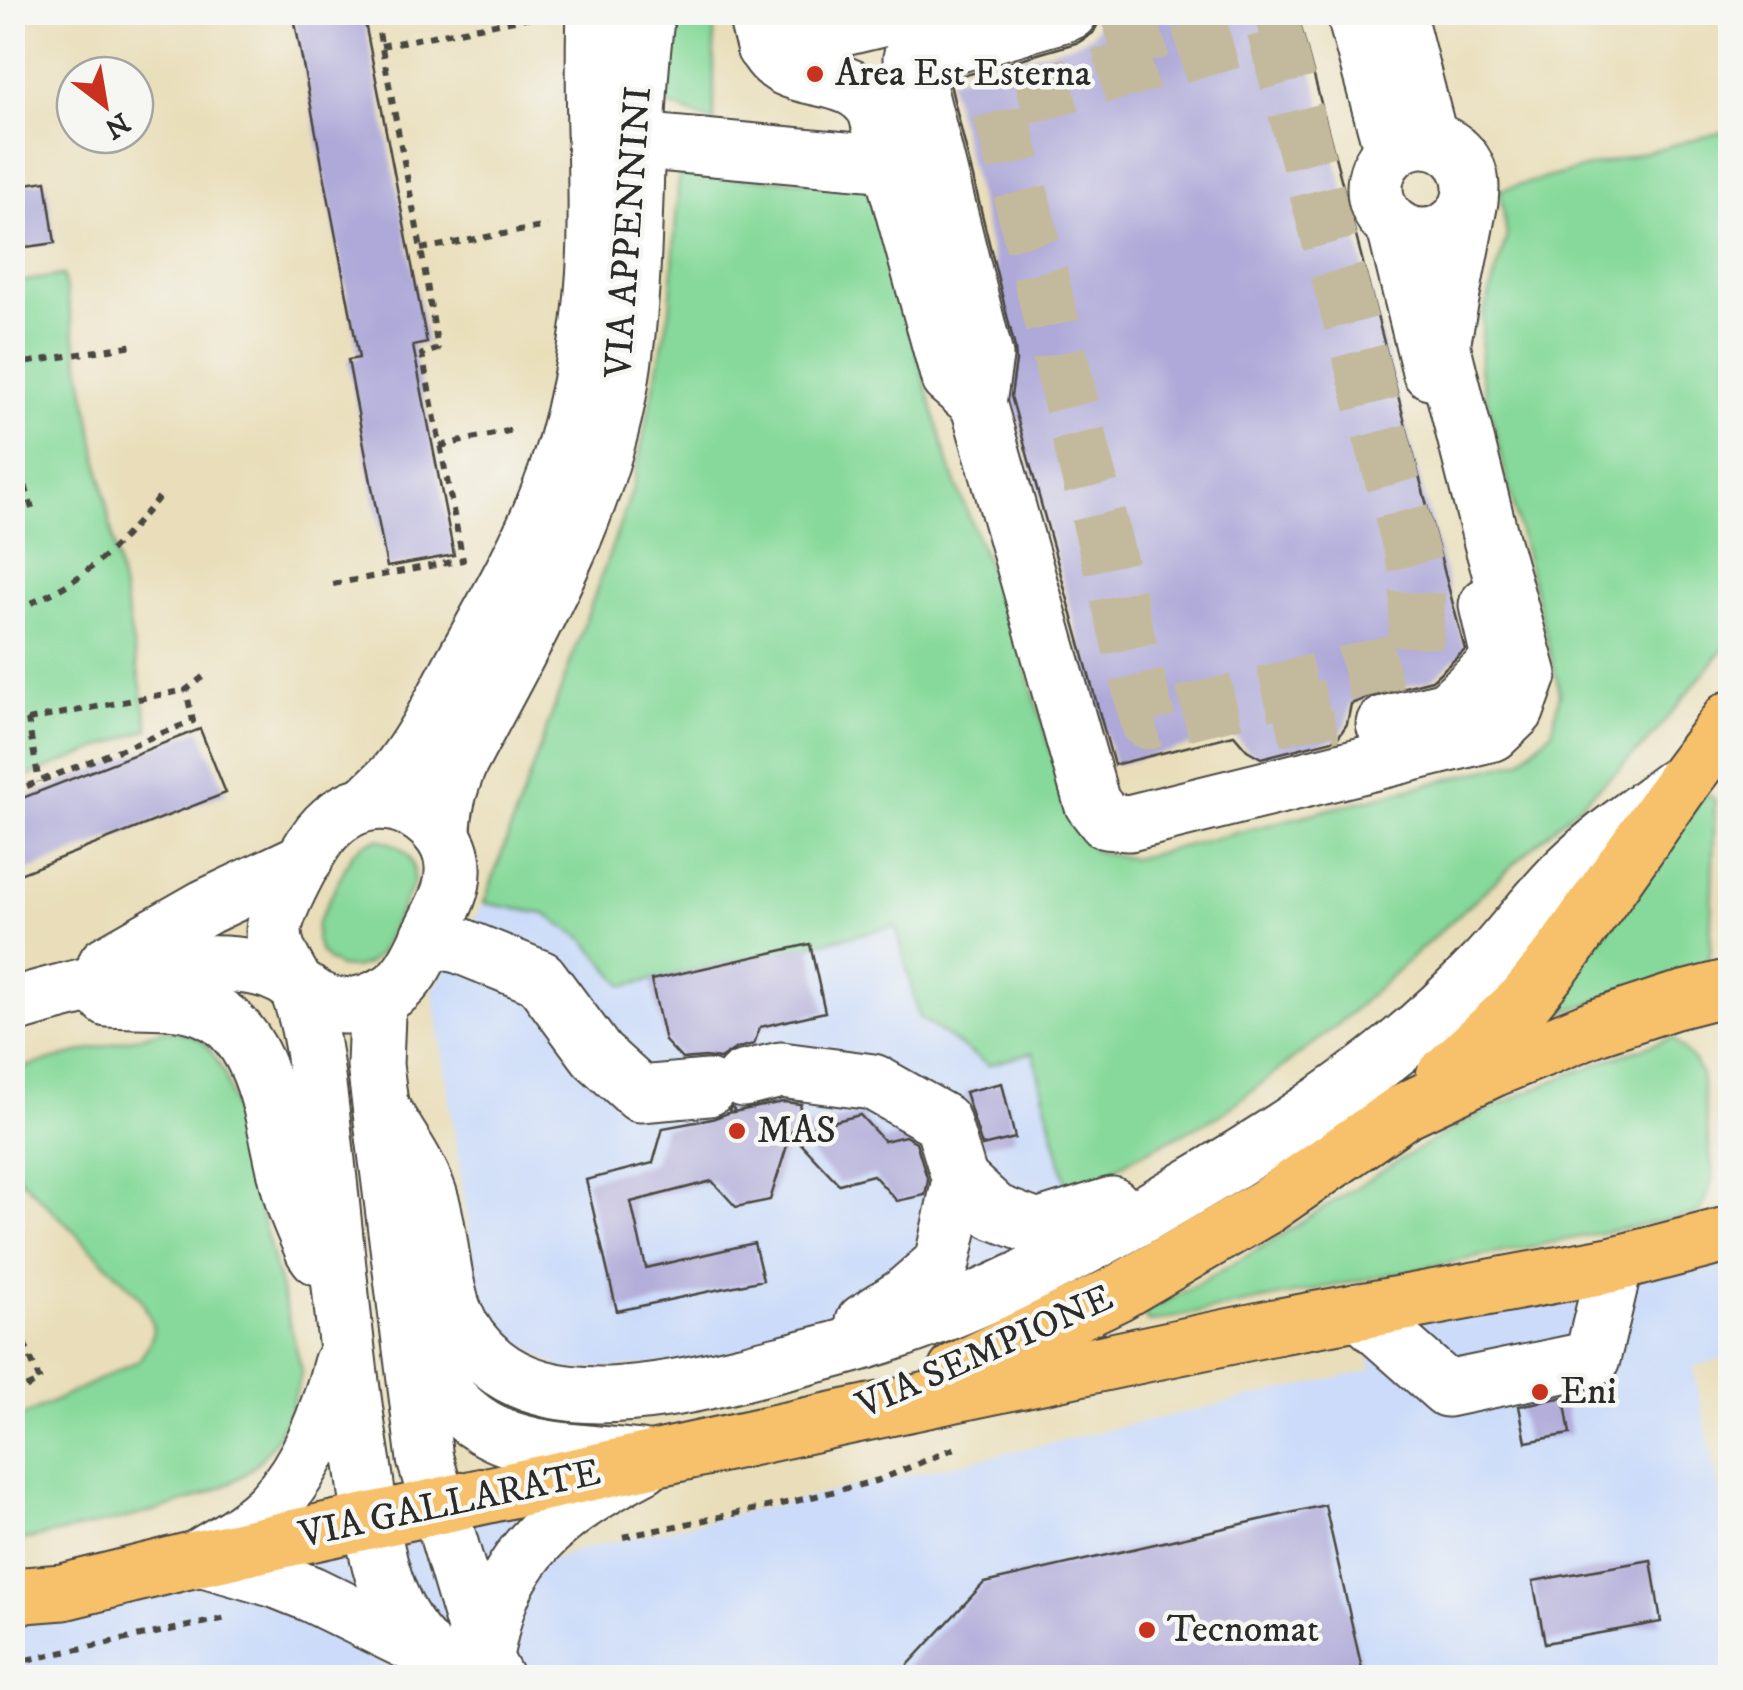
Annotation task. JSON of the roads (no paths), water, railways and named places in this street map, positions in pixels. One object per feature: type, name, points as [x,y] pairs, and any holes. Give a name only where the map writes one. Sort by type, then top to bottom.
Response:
[{"type":"main road","points":[[1404,1111],[1526,999],[1730,719]]},
{"type":"main road","name":"VIA SEMPIONE","points":[[837,1419],[980,1360],[1116,1294],[1267,1206],[1404,1111],[1596,1027],[1730,987]]},
{"type":"main road","name":"VIA SEMPIONE","points":[[837,1419],[1359,1311],[1615,1264],[1730,1234]]},
{"type":"main road","name":"VIA GALLARATE","points":[[12,1613],[38,1594],[837,1419]]},
{"type":"street","name":"VIA APPENNINI","points":[[466,1666],[413,1638],[389,1594],[370,1522],[345,1346],[316,1070],[308,1026],[274,930],[278,913],[305,860],[328,824],[346,811],[368,803],[395,776],[418,741],[487,621],[526,545],[555,475],[586,357],[596,229],[595,12]]},
{"type":"street","name":"VIA APPENNINI","points":[[382,996],[407,977],[449,893],[454,873],[452,853],[442,835],[449,789],[458,764],[555,580],[585,513],[605,448],[620,388],[628,321],[646,12]]},
{"type":"street","points":[[910,12],[761,30],[781,68],[859,89],[870,100],[949,378],[978,403]]},
{"type":"street","points":[[1070,12],[910,58],[985,356],[978,403],[1092,803],[1106,821],[1129,823],[1494,733],[1516,711],[1529,674],[1442,345],[1470,201],[1471,180],[1466,164],[1454,150],[1411,145],[1382,162],[1377,176],[1375,190],[1384,218],[1413,236],[1433,236],[1451,228],[1470,201]]},
{"type":"street","points":[[1354,12],[1411,145]]},
{"type":"street","points":[[1398,12],[1411,145]]},
{"type":"street","points":[[637,141],[890,164]]},
{"type":"street","points":[[1339,736],[1447,709],[1500,660],[1395,228]]},
{"type":"street","points":[[381,1108],[432,1204],[446,1288],[460,1328],[494,1366],[531,1384],[594,1395],[688,1386],[812,1356],[920,1322],[1070,1256],[1312,1110],[1434,1016],[1486,964],[1572,866],[1684,780]]},
{"type":"street","points":[[368,803],[406,806],[425,817],[442,835]]},
{"type":"street","name":"VIA APPENNINI","points":[[32,1000],[305,860]]},
{"type":"street","points":[[428,937],[540,978],[597,1055],[640,1094],[726,1084],[780,1070],[873,1082],[942,1121],[960,1180],[942,1263],[904,1296],[812,1356]]},
{"type":"street","points":[[32,1000],[183,964],[273,971],[312,998],[334,1007],[355,1006],[382,996]]},
{"type":"street","points":[[382,996],[375,1065],[407,1326],[425,1458],[440,1506],[466,1666]]},
{"type":"street","name":"VIA APPENNINI","points":[[32,1000],[184,1003],[217,1014],[232,1026],[244,1040],[262,1077],[293,1200],[313,1250],[338,1284]]},
{"type":"street","points":[[960,1180],[994,1212],[1037,1228],[1210,1175]]},
{"type":"street","points":[[1359,1311],[1447,1389],[1592,1359],[1615,1264]]},
{"type":"street","points":[[407,1326],[442,1390],[485,1430],[540,1447],[654,1460]]},
{"type":"street","name":"VIA APPENNINI","points":[[198,1559],[271,1506],[294,1476],[322,1428],[345,1346]]},
{"type":"street","points":[[466,1666],[524,1553],[586,1497],[654,1460]]},
{"type":"street","points":[[198,1559],[294,1587],[466,1666]]},
{"type":"tunnel","points":[[1128,12],[1143,64]]},
{"type":"tunnel","points":[[1274,30],[1418,577],[1415,657],[1148,722],[999,104],[1274,30]]},
{"type":"tunnel","points":[[1296,686],[1309,743],[1339,736]]},
{"type":"place","name":"Area Est Esterna","points":[[815,74]]},
{"type":"place","name":"MAS","points":[[737,1131]]},
{"type":"place","name":"Eni","points":[[1540,1392]]},
{"type":"place","name":"Tecnomat","points":[[1147,1630]]}]
